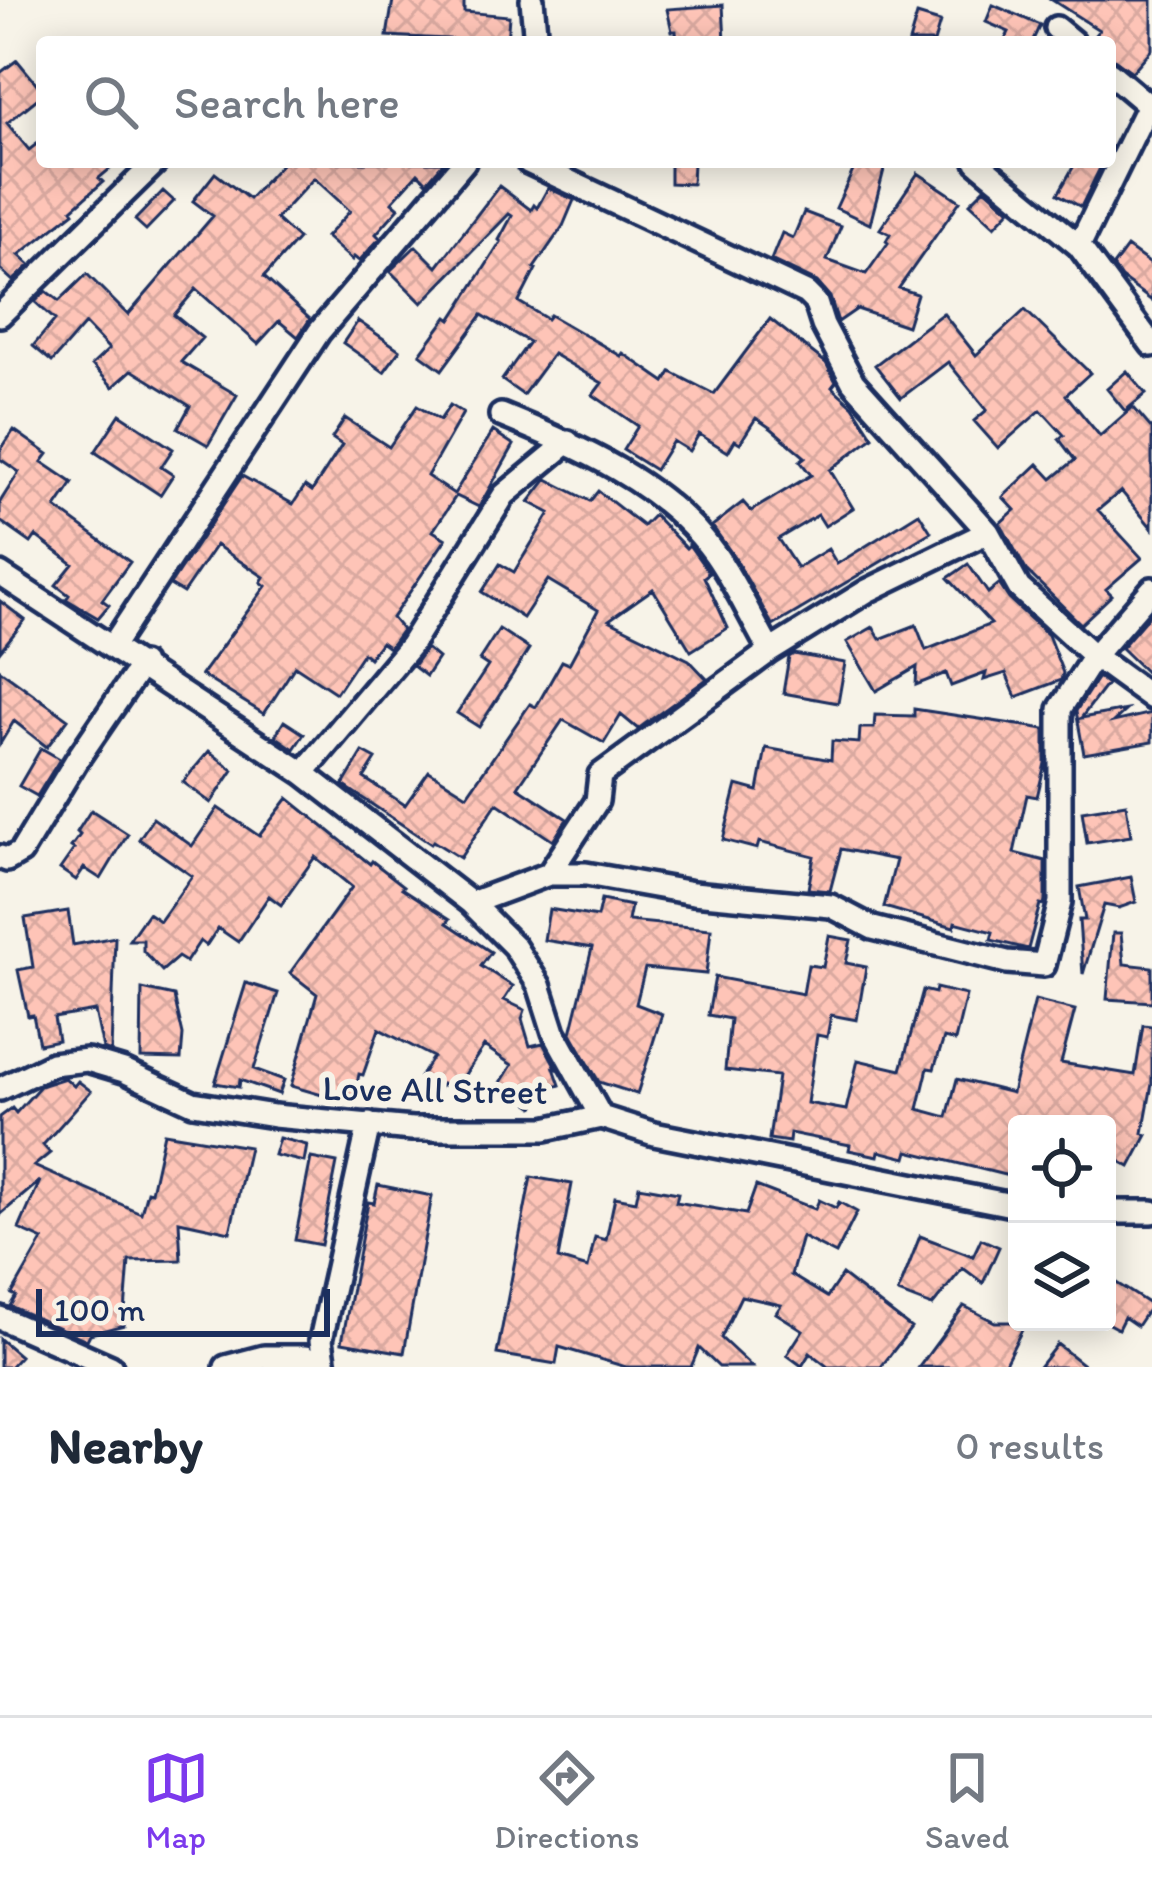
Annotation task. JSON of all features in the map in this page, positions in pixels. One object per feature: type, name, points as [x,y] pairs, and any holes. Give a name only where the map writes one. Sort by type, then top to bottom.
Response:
[{"type":"street","points":[[532,0],[535,36]]},
{"type":"street","points":[[1079,246],[1148,105],[1116,78]]},
{"type":"street","points":[[0,315],[150,168]]},
{"type":"street","points":[[113,645],[319,332],[459,168]]},
{"type":"street","points":[[541,168],[806,293],[816,303],[853,382],[988,532],[1019,588],[1094,656],[1152,698]]},
{"type":"street","points":[[984,168],[1079,246],[1152,345]]},
{"type":"street","points":[[501,415],[568,442],[621,471],[676,511],[715,554],[770,652]]},
{"type":"street","points":[[303,772],[410,646],[504,495],[568,442]]},
{"type":"street","points":[[549,874],[597,801],[600,775],[770,652],[867,591],[988,532]]},
{"type":"street","points":[[0,574],[303,772],[470,903],[514,946],[539,986],[554,1032],[601,1117]]},
{"type":"street","points":[[470,903],[549,874],[586,874],[693,893],[831,906],[873,928],[1007,962],[1044,965],[1060,902],[1060,709],[1094,656],[1152,589]]},
{"type":"street","points":[[0,857],[7,860],[21,852],[142,664]]},
{"type":"street","points":[[566,844],[586,874]]},
{"type":"street","name":"Love All Street","points":[[0,1089],[52,1064],[87,1060],[124,1070],[193,1103],[412,1129],[544,1129],[601,1117],[654,1134],[1008,1204]]},
{"type":"street","points":[[321,1367],[321,1340],[368,1124]]},
{"type":"street","points":[[1116,1212],[1152,1212]]},
{"type":"street","points":[[0,1318],[111,1367]]},
{"type":"street","points":[[226,1367],[264,1358],[305,1357],[321,1367]]},
{"type":"building","points":[[393,0],[464,0],[464,12],[509,16],[507,36],[387,36]]},
{"type":"building","points":[[1052,0],[1152,0],[1152,49],[1132,72],[1116,60],[1116,36],[1094,36],[1099,30]]},
{"type":"building","points":[[723,5],[725,36],[676,36],[667,9]]},
{"type":"building","points":[[993,5],[1040,25],[1035,36],[1007,36],[1009,32],[986,22]]},
{"type":"building","points":[[917,15],[940,22],[936,36],[911,36]]},
{"type":"building","points":[[17,60],[36,83],[36,100],[7,123],[29,150],[36,145],[36,168],[111,168],[74,212],[19,255],[30,265],[13,281],[0,269],[0,73]]},
{"type":"building","points":[[277,168],[439,168],[427,182],[418,173],[392,202],[399,208],[359,261],[326,237],[350,211],[314,178],[276,219],[298,239],[264,277],[310,319],[298,337],[279,321],[258,344],[196,289],[174,315],[202,338],[181,362],[237,395],[208,445],[178,428],[190,406],[132,370],[113,387],[92,365],[109,349],[85,324],[52,362],[33,346],[55,320],[35,302],[46,291],[59,301],[87,274],[128,315],[213,216],[193,201],[215,173],[249,199]]},
{"type":"building","points":[[670,168],[693,168],[692,184],[670,183]]},
{"type":"building","points":[[854,168],[884,168],[870,224],[836,208]]},
{"type":"building","points":[[1073,168],[1100,168],[1081,207],[1058,194]]},
{"type":"building","points":[[918,173],[960,201],[899,288],[917,294],[907,326],[857,309],[838,322],[830,297],[817,282],[771,260],[782,233],[793,238],[804,212],[841,226],[827,260],[866,274],[888,243],[890,234],[880,229]]},
{"type":"building","points":[[499,186],[531,210],[548,188],[574,200],[519,302],[547,319],[550,315],[623,353],[665,382],[671,372],[714,394],[770,319],[826,363],[836,382],[832,387],[853,406],[873,437],[830,470],[853,508],[825,526],[818,515],[778,539],[797,568],[828,549],[837,564],[919,513],[931,532],[773,626],[712,526],[743,502],[751,511],[811,475],[800,461],[805,457],[772,429],[756,418],[728,452],[699,434],[689,451],[673,441],[655,470],[623,450],[638,426],[593,395],[602,383],[553,354],[523,395],[502,380],[529,342],[482,315],[442,370],[420,354],[447,317],[451,320],[501,242],[512,216],[422,303],[390,271],[416,246],[437,267]]},
{"type":"building","points":[[985,188],[1010,210],[995,226],[970,203]]},
{"type":"building","points":[[163,191],[174,201],[146,230],[135,220]]},
{"type":"building","points":[[1127,247],[1152,265],[1152,301],[1113,266]]},
{"type":"building","points":[[1025,310],[1090,373],[1066,395],[1100,436],[1133,407],[1152,429],[1152,528],[1121,491],[1098,510],[1142,558],[1106,589],[1112,595],[1081,624],[1026,570],[1000,523],[1015,510],[1003,497],[1038,464],[1052,479],[1075,460],[1059,439],[1064,435],[1041,410],[998,448],[974,421],[987,410],[948,362],[901,398],[875,365],[943,313],[976,355]]},
{"type":"building","points":[[358,321],[400,350],[384,372],[343,343]]},
{"type":"building","points":[[1127,371],[1146,394],[1125,411],[1107,389]]},
{"type":"building","points":[[450,405],[463,413],[427,476],[454,494],[493,431],[514,445],[479,507],[456,496],[433,531],[446,539],[392,618],[402,630],[389,648],[381,642],[369,658],[363,653],[336,693],[295,666],[264,714],[201,675],[266,586],[261,582],[264,577],[216,545],[183,593],[170,585],[242,476],[293,504],[305,486],[312,491],[342,445],[332,438],[345,418],[389,447],[417,406],[440,420]]},
{"type":"building","points":[[120,414],[173,449],[161,467],[173,475],[160,495],[95,452]]},
{"type":"building","points":[[14,430],[48,454],[42,462],[73,483],[56,508],[130,562],[102,600],[109,605],[98,618],[66,599],[69,595],[56,585],[73,564],[36,536],[31,543],[0,521],[0,502],[19,472],[0,459]]},
{"type":"building","points":[[547,479],[590,501],[598,491],[643,526],[654,515],[686,548],[689,545],[709,573],[704,577],[728,628],[691,651],[653,589],[609,620],[689,660],[707,679],[638,729],[621,715],[604,743],[563,720],[518,787],[567,819],[553,841],[497,803],[460,858],[343,785],[363,752],[376,759],[364,778],[405,805],[429,771],[467,795],[530,704],[536,707],[562,661],[569,664],[598,610],[548,580],[523,618],[482,592],[500,564],[514,572],[550,513],[529,502]]},
{"type":"building","points":[[968,564],[988,593],[999,584],[1048,635],[1063,673],[1061,680],[1016,697],[1006,673],[984,680],[986,673],[951,686],[946,673],[916,685],[917,667],[876,691],[847,642],[873,627],[880,639],[916,625],[926,650],[991,624],[948,578]]},
{"type":"building","points":[[0,601],[25,620],[0,651]]},
{"type":"building","points":[[1152,612],[1152,678],[1121,648]]},
{"type":"building","points":[[499,629],[529,649],[479,727],[457,713],[488,666],[479,660]]},
{"type":"building","points":[[426,648],[438,658],[426,676],[413,666]]},
{"type":"building","points":[[789,657],[845,663],[838,703],[783,693]]},
{"type":"building","points":[[0,670],[68,719],[47,747],[14,721],[0,744]]},
{"type":"building","points":[[1098,677],[1107,684],[1081,718],[1126,710],[1113,722],[1152,713],[1152,742],[1084,754],[1076,711]]},
{"type":"building","points":[[914,709],[1045,729],[1045,763],[1037,797],[1027,795],[1014,853],[1045,861],[1045,900],[1028,949],[991,940],[993,932],[955,922],[954,927],[884,907],[896,860],[841,849],[830,891],[808,889],[814,856],[759,842],[757,849],[723,840],[737,785],[758,791],[766,748],[831,760],[832,741],[859,743],[860,728],[874,728],[875,715],[914,716]]},
{"type":"building","points":[[284,721],[304,734],[294,749],[275,736]]},
{"type":"building","points":[[41,748],[60,759],[37,796],[19,786]]},
{"type":"building","points":[[209,751],[233,770],[211,803],[183,782]]},
{"type":"building","points":[[288,798],[491,952],[481,966],[513,986],[504,1000],[525,1010],[522,1019],[530,1046],[543,1043],[560,1085],[545,1090],[534,1107],[500,1084],[512,1065],[484,1046],[454,1091],[442,1084],[438,1090],[420,1077],[433,1057],[379,1029],[363,1075],[359,1074],[353,1104],[291,1086],[317,994],[290,973],[352,887],[315,857],[281,905],[269,896],[238,942],[218,928],[206,946],[200,941],[186,962],[178,957],[162,971],[143,951],[143,940],[129,940],[148,913],[160,921],[192,876],[139,839],[153,818],[192,846],[218,808],[259,836]]},
{"type":"building","points":[[1126,804],[1131,836],[1087,843],[1082,811]]},
{"type":"building","points":[[91,810],[128,834],[101,879],[84,868],[76,880],[60,869]]},
{"type":"building","points":[[1131,877],[1136,902],[1119,908],[1104,905],[1083,974],[1079,920],[1085,920],[1079,887]]},
{"type":"building","points":[[601,900],[631,906],[628,921],[711,929],[706,974],[645,968],[636,1004],[662,1014],[637,1094],[599,1082],[571,1033],[592,948],[544,940],[549,909],[597,917]]},
{"type":"building","points":[[68,911],[73,945],[115,937],[111,1052],[103,1049],[95,1011],[54,1018],[58,1040],[39,1044],[33,1015],[28,1016],[18,970],[33,967],[25,918]]},
{"type":"building","points":[[1113,933],[1121,933],[1124,964],[1152,967],[1152,1002],[1107,999]]},
{"type":"building","points":[[829,936],[851,940],[846,963],[866,967],[857,1020],[831,1015],[827,1037],[817,1035],[807,1103],[846,1110],[858,1060],[901,1070],[923,990],[966,995],[955,1041],[944,1038],[934,1069],[928,1068],[918,1109],[947,1117],[957,1079],[1012,1093],[1035,1000],[1075,1010],[1061,1063],[1135,1075],[1143,1025],[1152,1026],[1152,1084],[1143,1133],[1147,1135],[1130,1167],[1116,1159],[1116,1115],[1008,1115],[1008,1176],[908,1151],[906,1158],[879,1151],[878,1156],[790,1133],[789,1142],[769,1139],[778,1076],[725,1070],[730,1019],[708,1015],[715,977],[803,994],[808,965],[823,967]]},
{"type":"building","points":[[246,983],[278,993],[254,1069],[284,1080],[279,1094],[240,1080],[239,1087],[215,1083]]},
{"type":"building","points":[[142,989],[174,996],[183,1035],[181,1059],[141,1058]]},
{"type":"building","points":[[65,1078],[91,1091],[43,1145],[50,1153],[34,1166],[141,1213],[147,1191],[151,1192],[164,1133],[249,1147],[230,1232],[179,1221],[181,1260],[129,1261],[124,1325],[90,1334],[87,1340],[10,1306],[43,1240],[19,1229],[40,1181],[0,1215],[0,1117],[12,1108],[16,1113],[40,1086]]},
{"type":"building","points":[[279,1138],[307,1145],[304,1162],[274,1155]]},
{"type":"building","points":[[311,1158],[337,1163],[321,1245],[295,1240]]},
{"type":"building","points":[[531,1177],[572,1184],[558,1259],[588,1268],[595,1237],[606,1240],[615,1197],[636,1201],[639,1186],[678,1193],[676,1202],[746,1214],[756,1186],[815,1209],[819,1200],[836,1208],[839,1202],[857,1212],[836,1254],[802,1237],[791,1275],[827,1297],[842,1275],[911,1328],[881,1367],[828,1367],[810,1353],[802,1366],[787,1355],[803,1330],[776,1313],[781,1305],[741,1296],[721,1338],[752,1367],[719,1367],[699,1348],[691,1367],[626,1367],[559,1347],[556,1364],[497,1354]]},
{"type":"building","points":[[378,1185],[432,1196],[404,1353],[342,1342],[368,1202],[374,1203]]},
{"type":"building","points":[[920,1236],[973,1256],[981,1239],[999,1247],[983,1283],[963,1268],[932,1306],[898,1293]]},
{"type":"building","points":[[1116,1283],[1151,1305],[1137,1326],[1124,1317],[1118,1329]]},
{"type":"building","points":[[964,1306],[995,1322],[1008,1322],[1008,1331],[1021,1331],[1003,1367],[919,1367]]},
{"type":"building","points":[[0,1339],[20,1356],[10,1367],[0,1367]]},
{"type":"building","points":[[1057,1344],[1086,1367],[1039,1367]]}]
